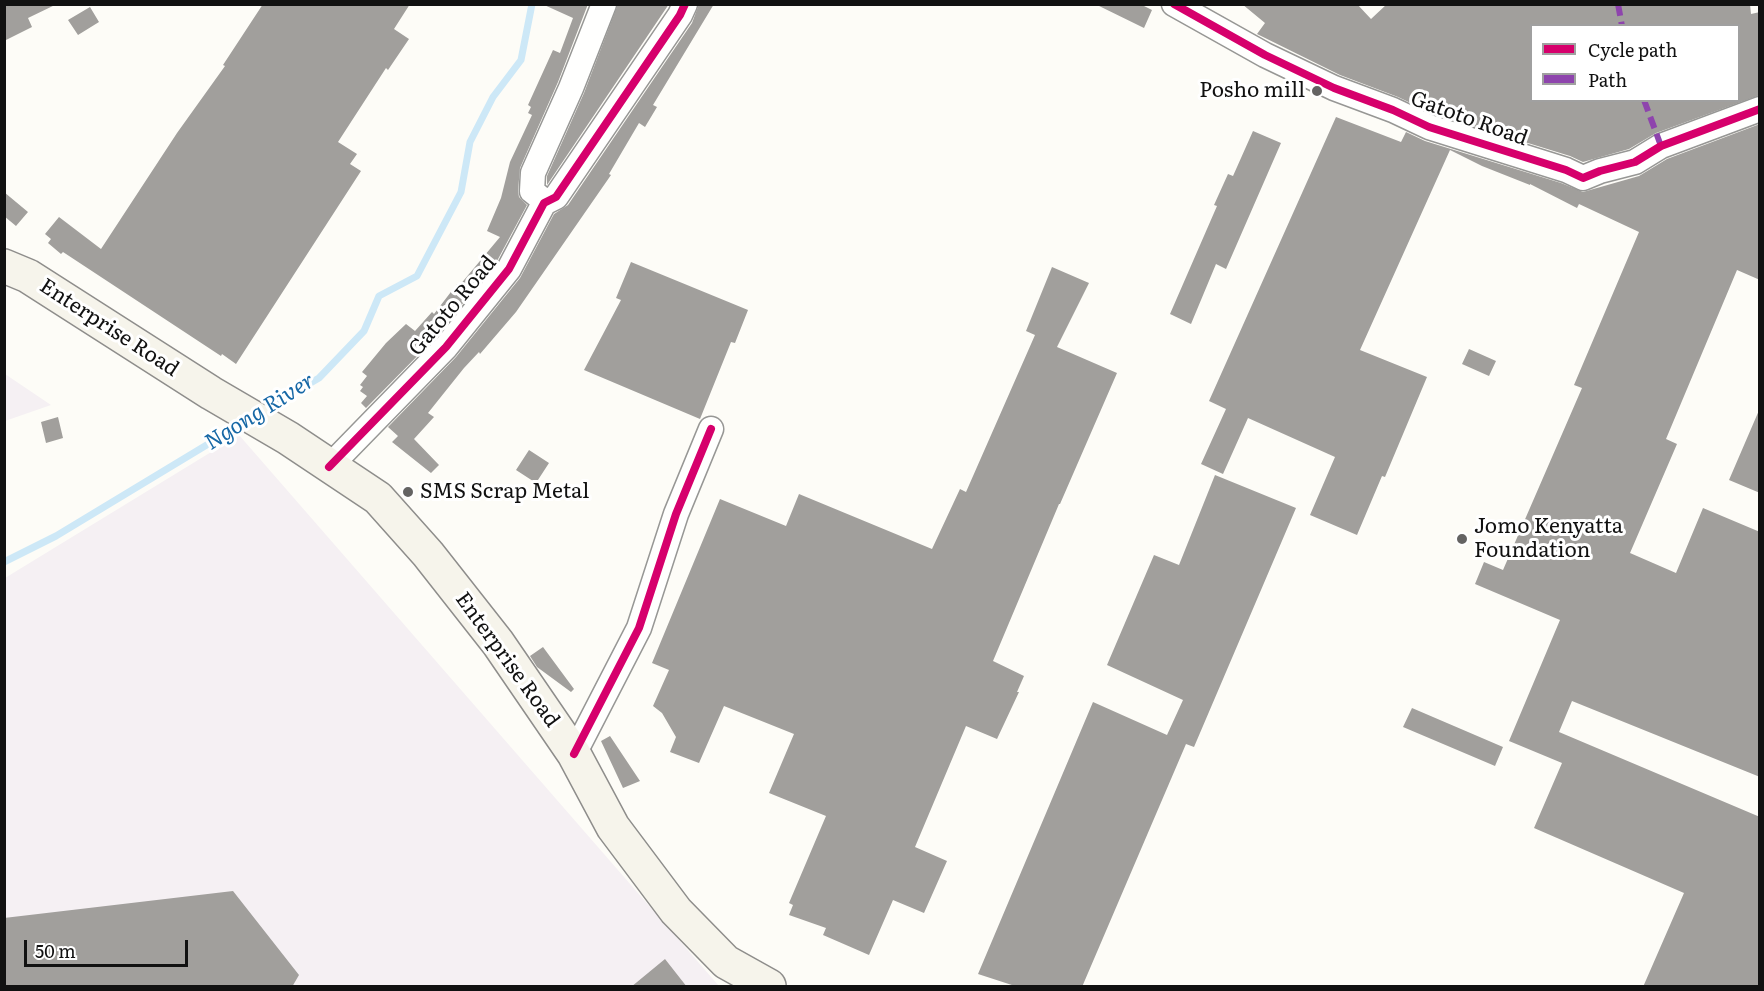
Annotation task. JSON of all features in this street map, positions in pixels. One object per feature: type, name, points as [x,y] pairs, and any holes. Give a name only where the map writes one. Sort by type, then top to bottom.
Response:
[{"type":"main road","name":"Enterprise Road","points":[[4,266],[28,276],[211,393],[288,438],[378,498],[428,554],[498,642],[574,754],[613,827],[676,911],[726,962],[769,987]]},
{"type":"street","points":[[544,203],[532,191],[533,173],[571,88],[604,4]]},
{"type":"street","name":"Gatoto Road","points":[[329,467],[446,347],[509,269],[544,203],[556,197],[680,15],[685,4]]},
{"type":"street","name":"Gatoto Road","points":[[1174,4],[1264,55],[1334,88],[1373,102],[1429,127],[1566,170],[1583,178],[1635,162],[1661,146],[1760,109]]},
{"type":"street","points":[[574,754],[639,628],[676,514],[711,429]]},
{"type":"shaded area","points":[[5,374],[51,405],[5,421]]},
{"type":"shaded area","points":[[239,435],[719,986],[5,986],[5,578]]},
{"type":"building","points":[[4,4],[57,4],[28,18],[32,27],[4,41]]},
{"type":"building","points":[[263,4],[410,4],[394,29],[409,39],[388,70],[386,68],[338,142],[357,154],[350,164],[361,171],[236,364],[63,252],[61,254],[48,243],[51,239],[45,234],[59,217],[101,249],[177,133],[225,66],[223,65]]},
{"type":"building","points":[[542,4],[588,4],[558,82],[520,168],[519,197],[527,205],[497,261],[435,338],[366,408],[361,403],[367,396],[360,391],[363,387],[360,385],[367,376],[362,372],[386,343],[406,324],[415,331],[432,312],[434,314],[457,284],[459,286],[500,237],[487,231],[501,198],[510,162],[532,115],[528,113],[531,107],[528,105],[553,50],[560,53],[573,18]]},
{"type":"building","points":[[618,4],[669,4],[547,185],[547,176],[584,93]]},
{"type":"building","points":[[699,4],[714,4],[653,105],[657,107],[645,127],[639,123],[609,174],[611,175],[516,312],[480,354],[479,352],[464,368],[428,413],[434,417],[414,439],[439,465],[431,473],[392,442],[398,436],[388,427],[456,357],[520,278],[554,214],[568,205],[692,23]]},
{"type":"building","points":[[1095,4],[1140,4],[1152,10],[1144,28]]},
{"type":"building","points":[[1242,4],[1357,4],[1371,19],[1387,4],[1750,4],[1751,14],[1760,12],[1760,95],[1656,133],[1629,149],[1583,162],[1434,114],[1398,97],[1340,75],[1257,34],[1265,23]]},
{"type":"building","points":[[90,7],[99,22],[78,35],[68,20]]},
{"type":"building","points":[[1336,117],[1401,142],[1406,132],[1425,141],[1561,183],[1583,192],[1639,176],[1667,159],[1760,124],[1760,280],[1737,270],[1666,439],[1677,444],[1630,553],[1676,573],[1703,508],[1760,532],[1760,777],[1572,701],[1559,732],[1760,817],[1760,987],[1643,987],[1684,893],[1534,828],[1562,763],[1509,741],[1560,620],[1475,584],[1484,562],[1503,570],[1582,388],[1574,385],[1639,232],[1579,204],[1577,208],[1530,184],[1482,166],[1450,150],[1360,350],[1427,377],[1385,477],[1382,476],[1357,535],[1310,515],[1335,457],[1248,418],[1223,474],[1201,464],[1226,409],[1209,401]]},
{"type":"building","points":[[1253,131],[1281,143],[1226,269],[1216,264],[1191,324],[1170,314],[1217,206],[1214,205],[1228,174],[1233,176]]},
{"type":"building","points":[[4,192],[28,212],[16,226],[4,216]]},
{"type":"building","points":[[631,262],[748,310],[735,343],[731,342],[700,419],[584,370],[621,300],[616,298]]},
{"type":"building","points":[[1052,267],[1089,283],[1057,347],[1117,373],[993,661],[1024,676],[1017,692],[1019,692],[997,739],[966,726],[915,847],[947,861],[924,913],[893,900],[869,955],[823,935],[826,928],[789,915],[793,905],[789,903],[826,816],[769,793],[794,734],[724,706],[699,763],[670,752],[676,737],[662,713],[653,706],[669,670],[652,663],[720,499],[786,526],[799,494],[932,549],[960,489],[966,492],[1035,335],[1026,331]]},
{"type":"building","points":[[1469,349],[1496,361],[1489,376],[1462,364]]},
{"type":"building","points":[[1760,408],[1760,493],[1729,480]]},
{"type":"building","points":[[58,417],[63,438],[46,443],[41,422]]},
{"type":"building","points":[[529,450],[549,463],[536,483],[516,470]]},
{"type":"building","points":[[1215,475],[1296,508],[1194,747],[1186,744],[1082,987],[1018,987],[978,974],[1093,702],[1167,735],[1183,700],[1107,665],[1154,555],[1179,565]]},
{"type":"building","points":[[543,647],[574,689],[571,692],[537,667],[530,656]]},
{"type":"building","points":[[1412,708],[1503,747],[1495,766],[1403,727]]},
{"type":"building","points":[[610,736],[640,781],[623,788],[601,741]]},
{"type":"building","points":[[233,891],[299,975],[292,987],[4,987],[4,918]]},
{"type":"building","points":[[665,959],[687,987],[631,987]]},
{"type":"waterway","name":"Ngong River","points":[[263,411],[319,378],[364,331],[379,296],[417,276],[461,192],[470,142],[493,97],[521,60],[532,4]]},
{"type":"waterway","name":"Ngong River","points":[[4,562],[56,536],[243,423]]},
{"type":"marked path","points":[[1618,4],[1622,24]]},
{"type":"marked path","points":[[1645,102],[1661,146]]},
{"type":"cycle path","points":[[329,467],[446,347],[509,269],[544,203],[556,197],[680,15],[685,4]]},
{"type":"cycle path","points":[[1174,4],[1265,55],[1334,88],[1393,110],[1429,127],[1566,170],[1583,178],[1635,162],[1661,146],[1760,109]]},
{"type":"cycle path","points":[[574,754],[639,628],[676,514],[711,429]]},
{"type":"place","name":"Posho mill","points":[[1317,91]]},
{"type":"place","name":"SMS Scrap Metal","points":[[408,492]]},
{"type":"place","name":"Jomo Kenyatta Foundation","points":[[1462,539]]}]
